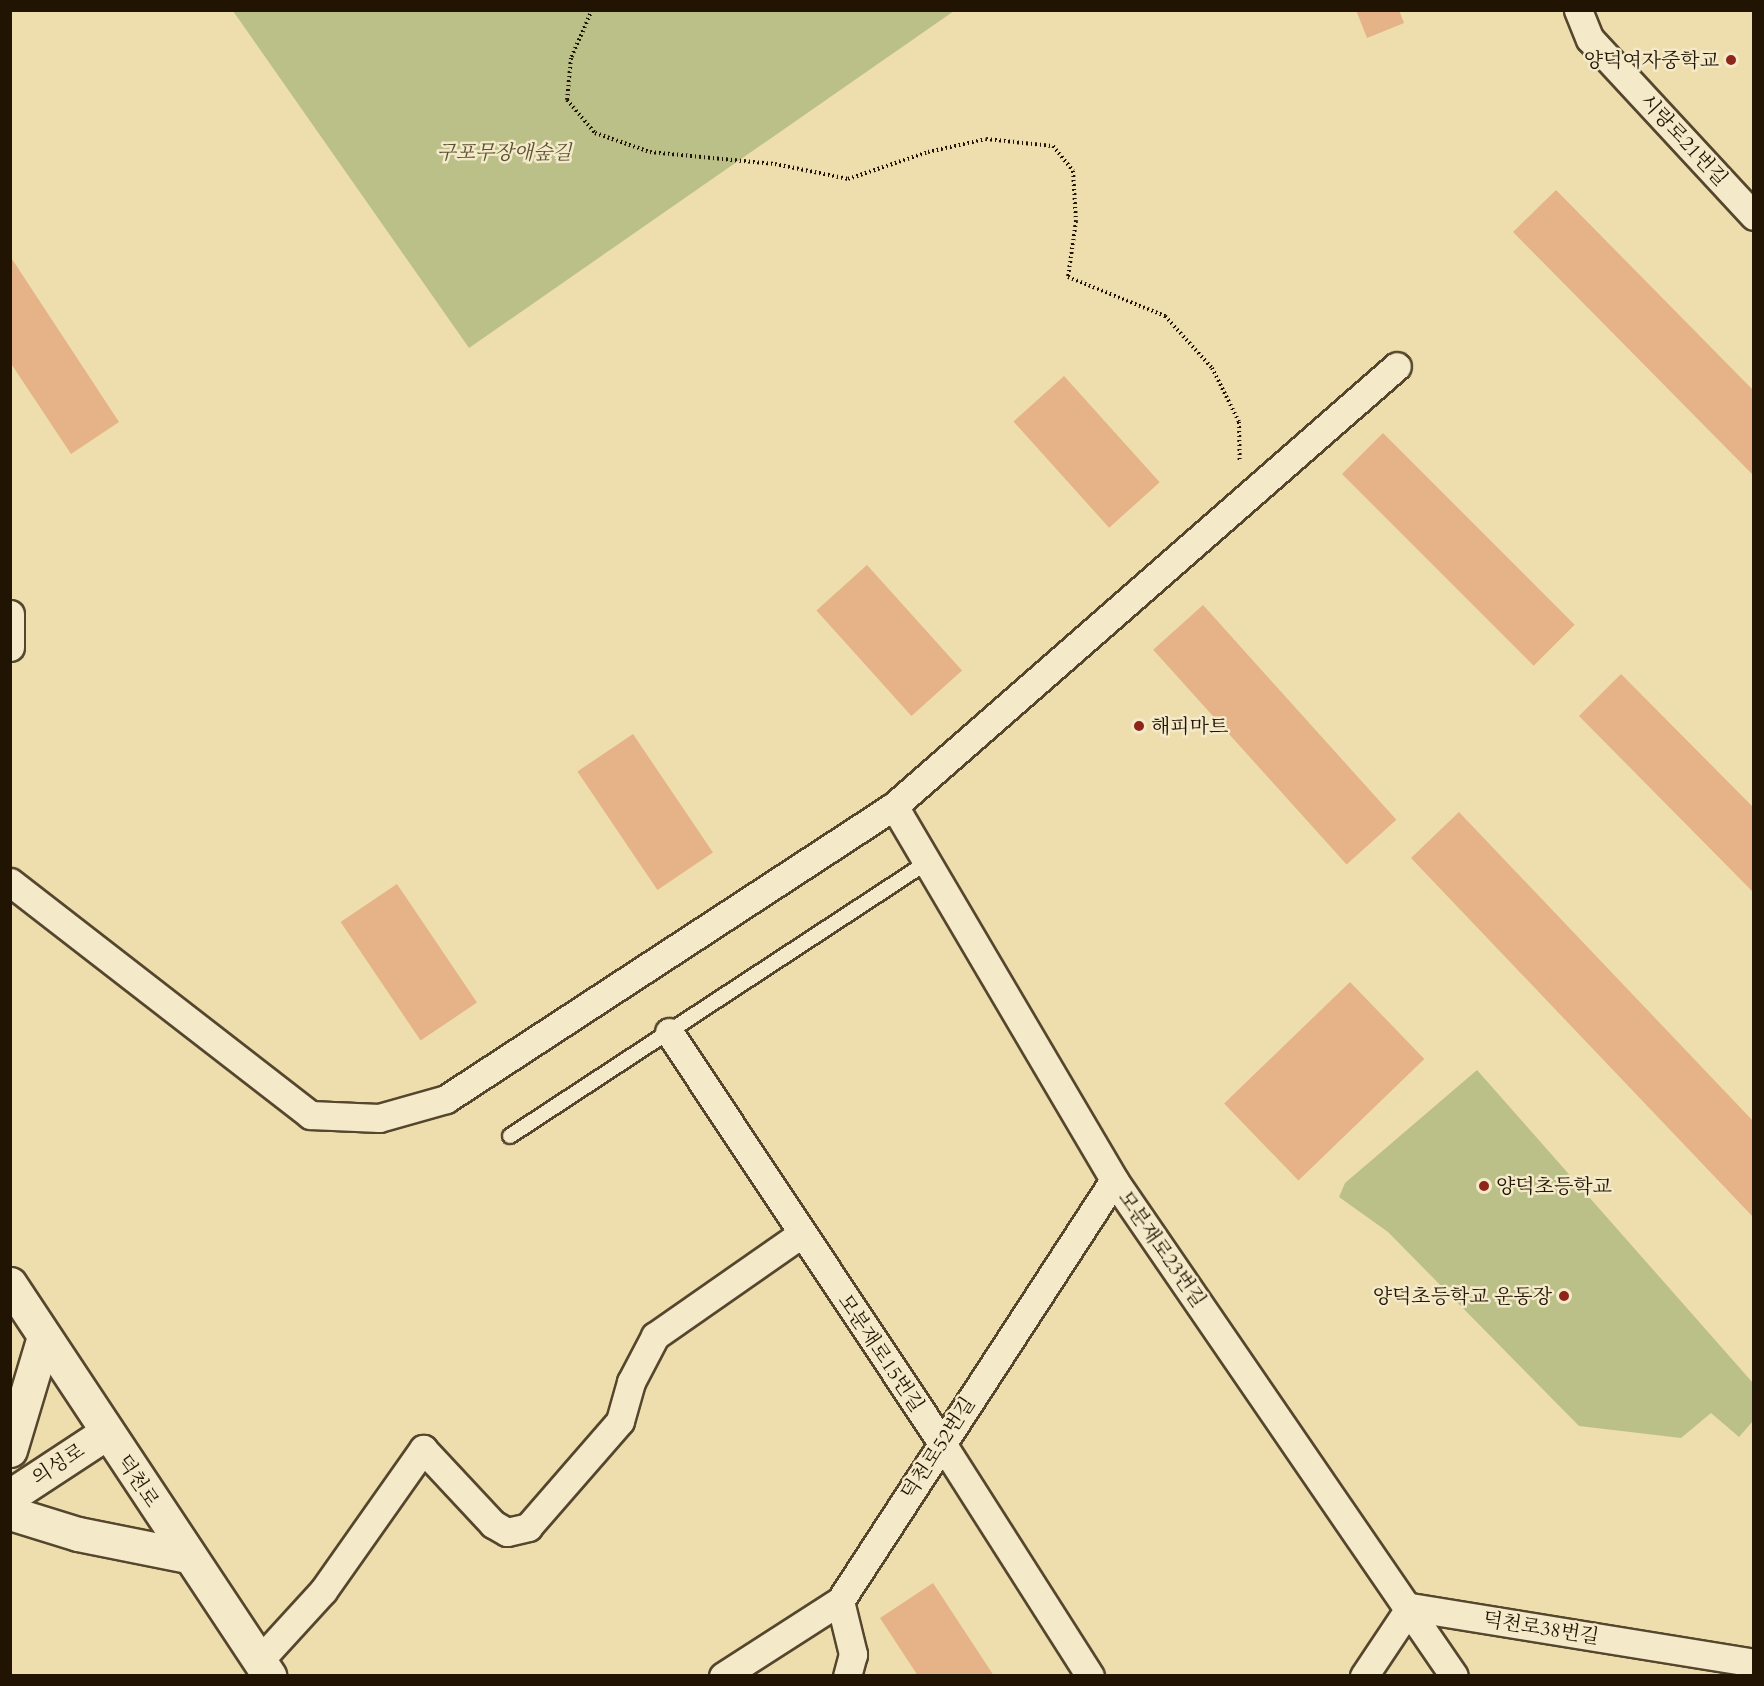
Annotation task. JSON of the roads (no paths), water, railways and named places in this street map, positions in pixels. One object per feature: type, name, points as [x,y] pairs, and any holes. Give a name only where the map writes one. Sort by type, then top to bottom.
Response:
[{"type":"main road","name":"덕천로","points":[[10,1284],[106,1433],[264,1668]]},
{"type":"main road","points":[[10,1450],[44,1337]]},
{"type":"main road","name":"의성로","points":[[10,1496],[106,1433]]},
{"type":"main road","points":[[10,1513],[78,1534],[189,1556]]},
{"type":"street","name":"시랑로21번길","points":[[1578,10],[1590,39],[1754,216]]},
{"type":"street","points":[[10,882],[310,1115],[379,1118],[446,1099],[894,806],[1397,366]]},
{"type":"street","points":[[10,614],[10,647]]},
{"type":"street","name":"모분재로23번길","points":[[894,806],[929,861],[1114,1180],[1410,1607],[1454,1676]]},
{"type":"street","name":"모분재로15번길","points":[[669,1032],[800,1235],[941,1442],[1090,1676]]},
{"type":"street","name":"덕천로52번길","points":[[723,1676],[840,1601],[941,1442],[1114,1180]]},
{"type":"street","points":[[264,1668],[323,1591],[423,1449],[493,1524],[507,1532],[528,1527],[620,1421],[631,1382],[655,1336],[800,1235]]},
{"type":"street","points":[[840,1601],[853,1654],[848,1676]]},
{"type":"street","points":[[1364,1676],[1410,1607]]},
{"type":"street","name":"덕천로38번길","points":[[1410,1607],[1754,1663]]},
{"type":"lane","points":[[510,1136],[929,861]]},
{"type":"place","name":"양덕여자중학교","points":[[1731,60]]},
{"type":"place","name":"해피마트","points":[[1139,726]]},
{"type":"place","name":"양덕초등학교","points":[[1484,1186]]},
{"type":"place","name":"양덕초등학교 운동장","points":[[1564,1296]]},
{"type":"park label","name":"구포무장애숲길","points":[[504,152]]}]
